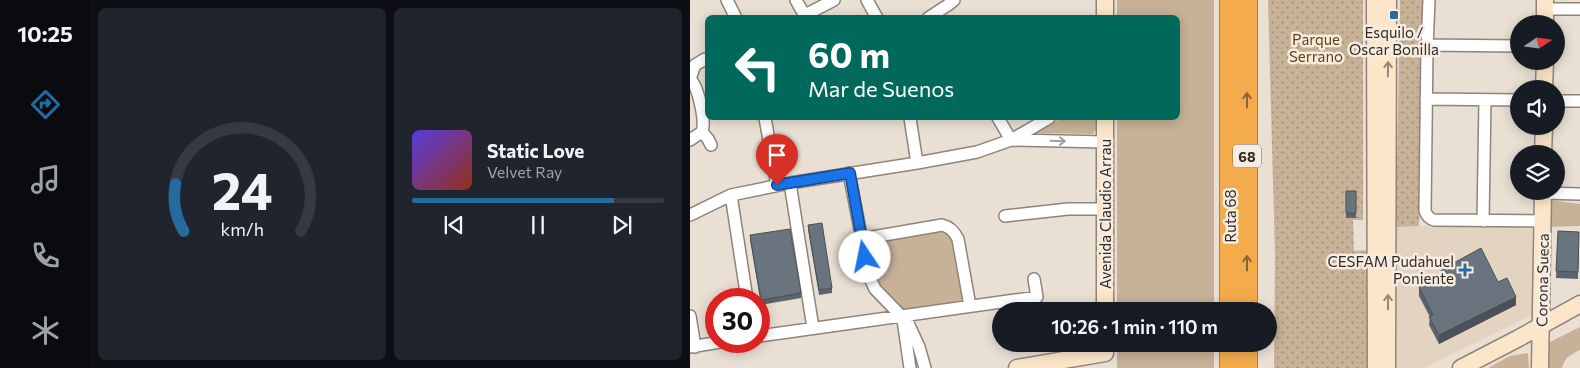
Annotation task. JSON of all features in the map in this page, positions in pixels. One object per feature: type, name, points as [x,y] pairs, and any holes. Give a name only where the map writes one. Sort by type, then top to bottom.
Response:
[{"type":"highway","name":"Ruta 68","points":[[1228,0],[1230,36],[1230,302]]},
{"type":"highway","name":"Ruta 68","points":[[1247,0],[1247,302]]},
{"type":"highway","points":[[1230,352],[1230,368]]},
{"type":"highway","points":[[1247,352],[1247,368]]},
{"type":"main road","points":[[1105,0],[1105,15]]},
{"type":"main road","points":[[1375,0],[1376,368]]},
{"type":"main road","points":[[1387,368],[1388,0]]},
{"type":"main road","name":"Avenida Claudio Arrau","points":[[1105,120],[1105,302]]},
{"type":"main road","name":"Corona Sueca","points":[[1540,368],[1543,200]]},
{"type":"main road","points":[[1461,368],[1580,304]]},
{"type":"main road","points":[[1016,368],[1105,355]]},
{"type":"street","points":[[727,0],[734,15]]},
{"type":"street","points":[[796,0],[804,15]]},
{"type":"street","points":[[807,15],[834,0]]},
{"type":"street","points":[[867,0],[875,15]]},
{"type":"street","points":[[933,15],[954,0]]},
{"type":"street","points":[[1429,0],[1425,211],[1428,217],[1434,220],[1542,221]]},
{"type":"street","points":[[1545,11],[1580,9]]},
{"type":"street","points":[[1427,45],[1510,46]]},
{"type":"street","points":[[690,140],[702,132],[703,121],[695,84],[690,79],[694,65],[705,59]]},
{"type":"street","points":[[1426,99],[1510,100]]},
{"type":"street","points":[[1483,221],[1485,100]]},
{"type":"street","points":[[1565,101],[1580,101]]},
{"type":"street","points":[[765,120],[777,185]]},
{"type":"street","points":[[910,120],[917,164]]},
{"type":"street","points":[[999,120],[1011,140]]},
{"type":"street","points":[[690,215],[731,195],[777,185],[917,164],[977,152],[1011,140],[1046,120]]},
{"type":"street","points":[[702,132],[711,145]]},
{"type":"street","points":[[1011,140],[1105,142]]},
{"type":"street","points":[[850,173],[869,276],[875,290],[908,323],[915,335],[925,368]]},
{"type":"street","points":[[790,183],[813,328]]},
{"type":"street","points":[[1565,193],[1580,194]]},
{"type":"street","points":[[731,195],[745,288]]},
{"type":"street","points":[[1005,216],[1068,209],[1105,209]]},
{"type":"street","points":[[861,238],[942,224],[949,227],[958,239],[970,306]]},
{"type":"street","points":[[770,334],[1037,297],[1034,279]]},
{"type":"street","points":[[690,316],[693,347]]},
{"type":"street","points":[[902,316],[910,368]]},
{"type":"shaded area","name":"CESFAM Pudahuel Poniente","points":[[1396,227],[1532,227],[1533,314],[1424,368],[1396,368]]},
{"type":"green space","points":[[1117,0],[1214,0],[1214,302],[1117,302],[1117,120],[1180,120],[1180,15],[1117,15]]},
{"type":"green space","name":"Parque Serrano","points":[[1268,0],[1363,0],[1363,220],[1353,220],[1354,251],[1369,250],[1369,368],[1274,368],[1274,352],[1277,352]]},
{"type":"green space","points":[[1400,0],[1424,0],[1419,226],[1396,227]]},
{"type":"green space","points":[[1058,120],[1096,120],[1096,129],[1093,134],[1032,133]]},
{"type":"green space","points":[[1549,200],[1580,204],[1580,226],[1547,227]]},
{"type":"green space","points":[[949,227],[970,306],[902,316],[875,289],[861,239]]},
{"type":"green space","points":[[1580,327],[1580,350],[1568,357],[1562,368],[1546,368],[1546,347],[1550,342]]},
{"type":"green space","points":[[1117,352],[1214,352],[1214,368],[1117,368]]},
{"type":"green space","points":[[1528,353],[1529,368],[1488,368],[1510,356]]},
{"type":"building","points":[[1346,191],[1356,191],[1356,213],[1346,213]]},
{"type":"building","points":[[822,223],[832,288],[819,290],[808,225]]},
{"type":"building","points":[[790,229],[801,293],[770,298],[770,288],[759,288],[750,235]]},
{"type":"building","points":[[1558,231],[1579,232],[1578,272],[1556,271]]},
{"type":"building","points":[[1481,248],[1498,282],[1507,278],[1516,297],[1439,335],[1429,317],[1433,315],[1419,287],[1444,275],[1441,270]]},
{"type":"place","name":"Esquilo / Oscar Bonilla","points":[[1394,15]]},
{"type":"place","name":"CESFAM Pudahuel Poniente","points":[[1465,270]]},
{"type":"route","points":[[777,185],[850,173],[865,257]]}]
